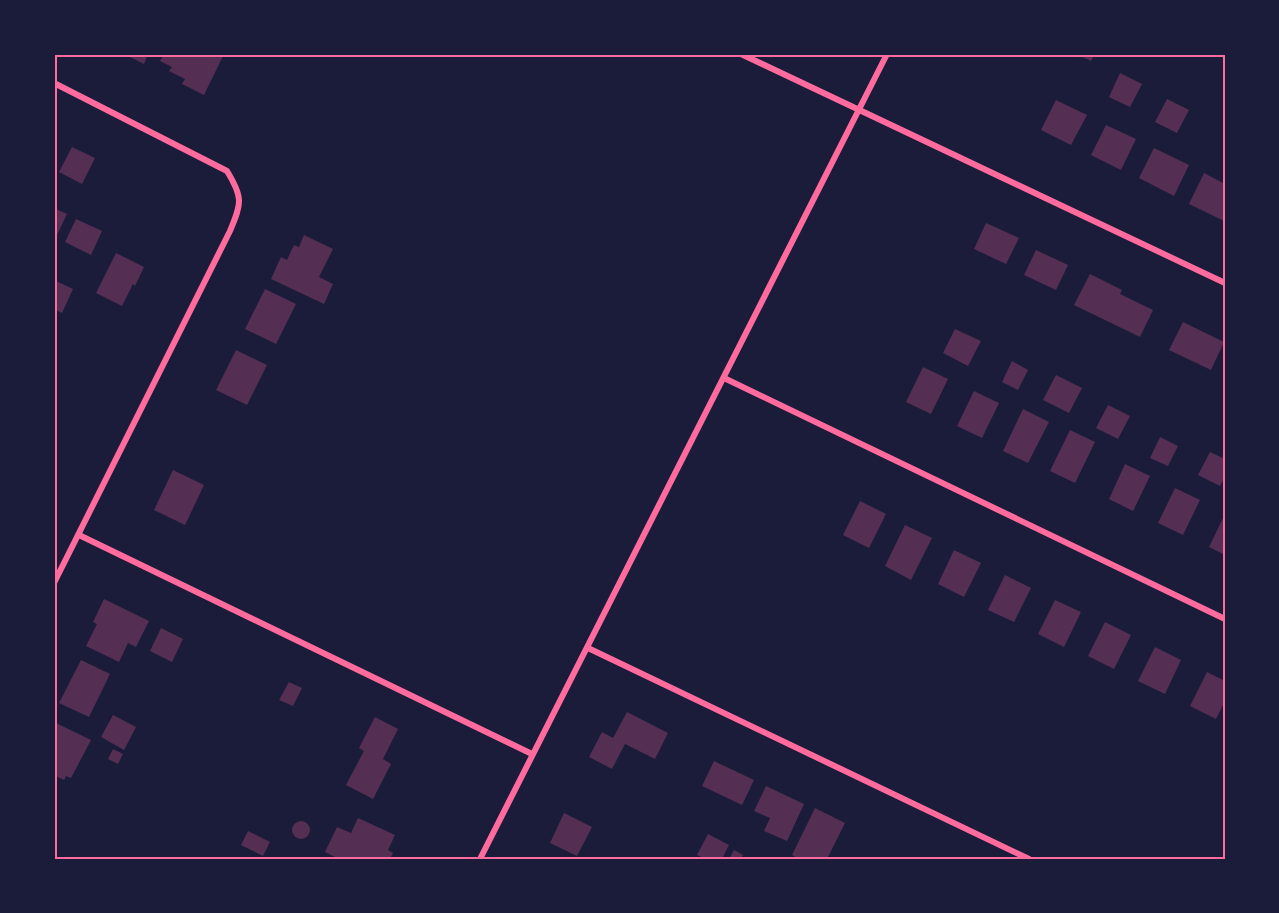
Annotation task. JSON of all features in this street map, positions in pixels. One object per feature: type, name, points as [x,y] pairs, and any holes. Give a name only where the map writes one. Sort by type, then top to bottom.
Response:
[{"type":"street","points":[[741,54],[1225,283]]},
{"type":"street","points":[[480,859],[887,54]]},
{"type":"street","points":[[54,83],[227,171],[239,190],[239,211],[230,231],[54,583]]},
{"type":"street","points":[[724,378],[1225,619]]},
{"type":"street","points":[[79,535],[532,754]]},
{"type":"street","points":[[588,648],[1029,859]]},
{"type":"building","points":[[124,54],[148,54],[144,64]]},
{"type":"building","points":[[164,54],[220,54],[223,56],[204,95],[182,84],[185,79],[169,71],[172,67],[160,61]]},
{"type":"building","points":[[1076,54],[1095,54],[1091,61]]},
{"type":"building","points":[[1120,73],[1142,84],[1130,107],[1109,97]]},
{"type":"building","points":[[1167,99],[1189,110],[1177,133],[1155,122]]},
{"type":"building","points":[[1056,100],[1087,115],[1071,145],[1041,130]]},
{"type":"building","points":[[1106,125],[1136,139],[1121,170],[1091,155]]},
{"type":"building","points":[[72,147],[95,158],[82,184],[59,172]]},
{"type":"building","points":[[1154,148],[1189,165],[1174,196],[1139,178]]},
{"type":"building","points":[[1204,173],[1225,184],[1224,221],[1189,204]]},
{"type":"building","points":[[54,208],[67,214],[56,237],[54,237]]},
{"type":"building","points":[[76,219],[102,231],[91,255],[65,242]]},
{"type":"building","points":[[986,223],[1019,238],[1006,264],[974,249]]},
{"type":"building","points":[[304,235],[333,249],[319,277],[333,284],[324,304],[271,279],[281,257],[287,260],[294,245],[299,247]]},
{"type":"building","points":[[1036,250],[1068,265],[1056,290],[1024,275]]},
{"type":"building","points":[[116,253],[144,267],[122,306],[96,293]]},
{"type":"building","points":[[1090,274],[1122,290],[1120,294],[1153,310],[1140,337],[1074,305]]},
{"type":"building","points":[[54,280],[73,289],[62,313],[54,309]]},
{"type":"building","points":[[265,289],[296,304],[276,344],[245,329]]},
{"type":"building","points":[[1183,322],[1224,342],[1211,370],[1169,350]]},
{"type":"building","points":[[955,329],[981,341],[968,366],[943,353]]},
{"type":"building","points":[[236,350],[267,365],[247,405],[216,390]]},
{"type":"building","points":[[1012,361],[1028,370],[1018,390],[1002,382]]},
{"type":"building","points":[[923,367],[948,379],[931,414],[906,402]]},
{"type":"building","points":[[1056,375],[1082,388],[1069,413],[1043,400]]},
{"type":"building","points":[[974,391],[999,403],[982,438],[957,426]]},
{"type":"building","points":[[1108,405],[1130,416],[1118,439],[1096,428]]},
{"type":"building","points":[[1023,409],[1049,422],[1028,463],[1003,451]]},
{"type":"building","points":[[1070,430],[1095,442],[1075,483],[1050,471]]},
{"type":"building","points":[[1160,437],[1178,446],[1168,466],[1150,458]]},
{"type":"building","points":[[1210,452],[1225,459],[1225,476],[1220,486],[1198,475]]},
{"type":"building","points":[[1125,464],[1150,476],[1133,511],[1109,499]]},
{"type":"building","points":[[173,470],[204,485],[185,525],[154,510]]},
{"type":"building","points":[[1175,488],[1200,500],[1183,535],[1158,523]]},
{"type":"building","points":[[860,501],[886,514],[869,548],[843,535]]},
{"type":"building","points":[[1225,514],[1225,555],[1209,547]]},
{"type":"building","points":[[905,525],[932,538],[911,580],[885,566]]},
{"type":"building","points":[[954,550],[981,563],[964,597],[938,584]]},
{"type":"building","points":[[1005,575],[1031,588],[1014,622],[988,610]]},
{"type":"building","points":[[104,599],[149,621],[136,647],[128,643],[119,662],[86,646],[97,624],[93,622]]},
{"type":"building","points":[[1055,600],[1081,612],[1064,647],[1038,634]]},
{"type":"building","points":[[1105,622],[1131,635],[1114,669],[1088,656]]},
{"type":"building","points":[[161,628],[183,639],[172,662],[150,651]]},
{"type":"building","points":[[1155,647],[1181,660],[1165,694],[1138,681]]},
{"type":"building","points":[[81,660],[110,674],[89,717],[59,703]]},
{"type":"building","points":[[1207,672],[1225,681],[1225,701],[1216,719],[1190,706]]},
{"type":"building","points":[[289,682],[302,688],[293,706],[279,700]]},
{"type":"building","points":[[627,712],[668,733],[655,759],[625,744],[612,769],[589,757],[602,732],[613,738]]},
{"type":"building","points":[[113,715],[136,727],[124,750],[101,737]]},
{"type":"building","points":[[375,717],[398,729],[383,759],[391,764],[373,799],[346,785],[364,751],[359,748]]},
{"type":"building","points":[[54,722],[91,740],[71,778],[66,776],[64,780],[54,775]]},
{"type":"building","points":[[113,749],[123,754],[118,764],[108,759]]},
{"type":"building","points":[[714,761],[754,780],[742,805],[702,786]]},
{"type":"building","points":[[766,786],[804,804],[787,841],[764,831],[770,818],[754,811]]},
{"type":"building","points":[[815,808],[845,823],[827,859],[799,859],[792,855]]},
{"type":"building","points":[[564,813],[592,827],[577,856],[550,843]]},
{"type":"building","points":[[358,818],[395,835],[388,850],[393,853],[390,859],[339,859],[325,852],[337,827],[351,833]]},
{"type":"building","points":[[297,821],[305,821],[310,826],[308,837],[297,839],[292,834],[292,826]]},
{"type":"building","points":[[248,831],[270,842],[263,856],[241,845]]},
{"type":"building","points":[[708,834],[729,845],[722,859],[706,859],[697,855]]},
{"type":"building","points":[[734,850],[743,855],[741,859],[729,859]]}]
